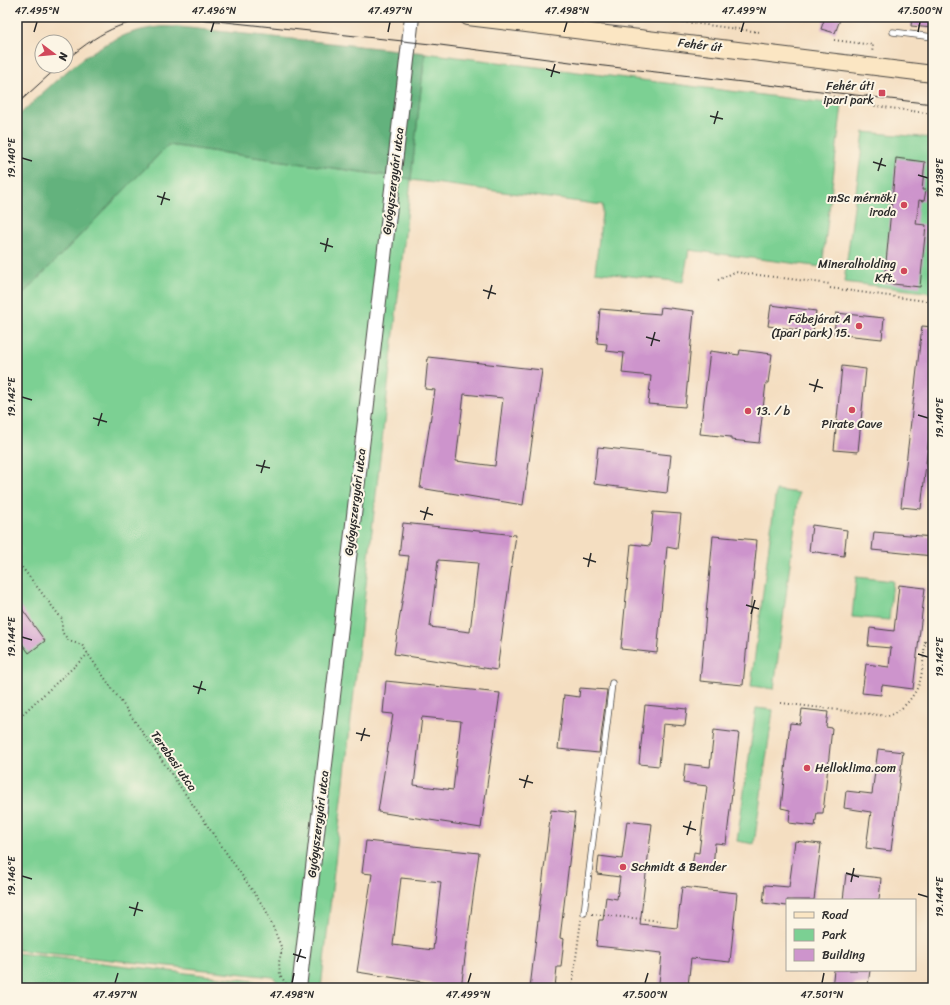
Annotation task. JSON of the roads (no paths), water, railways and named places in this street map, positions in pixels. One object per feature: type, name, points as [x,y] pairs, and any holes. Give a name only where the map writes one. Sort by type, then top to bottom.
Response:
[{"type":"main road","name":"Fehér út","points":[[468,17],[933,74]]},
{"type":"street","name":"Gyógyszergyári utca","points":[[299,988],[412,17]]},
{"type":"lane","points":[[893,32],[933,37]]},
{"type":"lane","points":[[584,913],[612,683]]},
{"type":"tram line","points":[[74,54],[93,40],[118,26],[131,22],[179,17],[440,45],[578,63],[933,104]]},
{"type":"tram line","points":[[17,104],[50,74]]},
{"type":"place","name":"Fehér úti ipari park","points":[[882,93]]},
{"type":"place","name":"mSc mérnöki iroda","points":[[904,205]]},
{"type":"place","name":"Mineralholding Kft.","points":[[904,271]]},
{"type":"place","name":"Főbejárat A (Ipari park) 15.","points":[[859,326]]},
{"type":"place","name":"Pirate Cave","points":[[852,410]]},
{"type":"place","name":"13. / b","points":[[748,411]]},
{"type":"place","name":"Helloklima.com","points":[[807,768]]},
{"type":"place","name":"Schmidt & Bender","points":[[623,867]]}]
